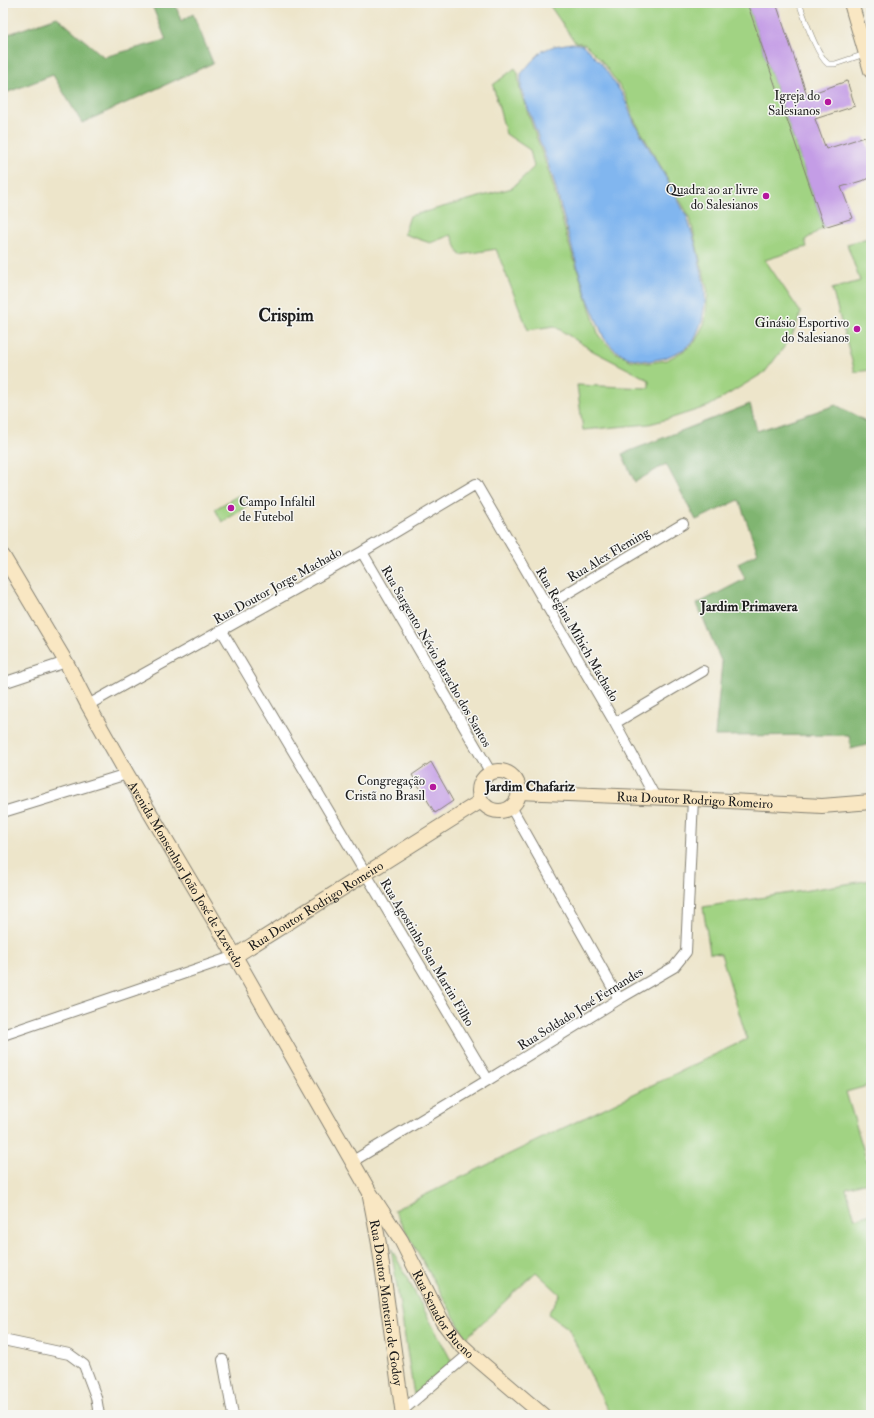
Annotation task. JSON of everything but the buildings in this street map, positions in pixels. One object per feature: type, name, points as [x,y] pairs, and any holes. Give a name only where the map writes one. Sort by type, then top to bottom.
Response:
[{"type":"street","points":[[851,3],[871,70]]},
{"type":"street","name":"Rua Doutor Jorge Machado","points":[[88,705],[362,552],[476,484]]},
{"type":"street","name":"Rua Regina Mihich Machado","points":[[476,484],[615,723],[655,798]]},
{"type":"street","name":"Rua Alex Fleming","points":[[546,606],[683,524]]},
{"type":"street","name":"Rua Sargento Névio Baracho dos Santos","points":[[362,552],[490,773]]},
{"type":"street","name":"Avenida Monsenhor João José de Azevedo","points":[[4,560],[66,662],[88,705],[127,774],[235,956],[369,1191]]},
{"type":"street","name":"Rua Agostinho San Martin Filho","points":[[222,631],[488,1080]]},
{"type":"street","points":[[3,683],[66,662]]},
{"type":"street","points":[[615,723],[703,671]]},
{"type":"street","points":[[500,771],[510,775],[516,782],[518,792],[515,803],[511,807],[501,811],[489,809],[481,801],[479,790],[482,780],[490,773],[500,771]]},
{"type":"street","points":[[3,812],[127,774]]},
{"type":"street","name":"Rua Doutor Rodrigo Romeiro","points":[[518,792],[822,806],[871,802]]},
{"type":"street","name":"Rua Soldado José Fernandes","points":[[353,1161],[674,967],[686,952],[693,799]]},
{"type":"street","name":"Rua Doutor Rodrigo Romeiro","points":[[3,1035],[235,956],[481,801]]},
{"type":"street","points":[[511,807],[619,999]]},
{"type":"street","name":"Rua Senador Bueno","points":[[369,1191],[401,1240],[442,1321],[459,1343],[543,1415]]},
{"type":"street","name":"Rua Doutor Monteiro de Godoy","points":[[369,1191],[379,1244],[402,1413]]},
{"type":"street","points":[[379,1244],[401,1240]]},
{"type":"street","points":[[3,1340],[69,1354],[84,1365],[96,1396],[99,1415]]},
{"type":"street","points":[[402,1413],[470,1353]]},
{"type":"street","points":[[222,1360],[233,1415]]},
{"type":"lane","points":[[799,3],[824,61],[828,64],[841,63],[866,54]]},
{"type":"green space","points":[[151,3],[175,3],[181,21],[193,14],[213,63],[82,123],[53,75],[3,94],[3,36],[57,17],[104,57],[166,40]]},
{"type":"green space","points":[[548,3],[747,3],[824,227],[805,240],[807,247],[765,260],[801,313],[791,338],[765,372],[709,406],[649,424],[583,430],[577,385],[649,388],[649,380],[593,351],[554,326],[528,330],[496,249],[460,255],[451,235],[430,243],[404,234],[410,216],[512,188],[534,167],[530,150],[506,134],[493,85],[515,68],[518,73],[520,91],[551,178],[568,241],[599,336],[615,352],[630,360],[649,363],[667,360],[685,350],[695,342],[705,322],[708,292],[690,218],[635,121],[625,94],[601,60],[585,44],[575,42]]},
{"type":"green space","name":"Ginásio Esportivo do Salesianos","points":[[871,237],[871,370],[855,372],[832,289],[860,281],[847,244]]},
{"type":"green space","points":[[750,404],[757,431],[836,405],[871,424],[871,744],[851,749],[849,735],[715,736],[722,663],[697,604],[745,579],[738,563],[758,553],[739,500],[696,520],[666,464],[635,482],[622,454]]},
{"type":"green space","name":"Campo Infaltil de Futebol","points":[[239,495],[247,507],[222,522],[215,509]]},
{"type":"green space","points":[[871,880],[871,1085],[846,1092],[871,1175],[871,1181],[846,1188],[855,1219],[871,1214],[871,1415],[612,1415],[606,1407],[568,1328],[548,1314],[560,1294],[536,1272],[466,1338],[394,1210],[747,1039],[721,954],[710,953],[703,907]]},
{"type":"green space","points":[[391,1248],[452,1362],[414,1395]]},
{"type":"water","points":[[572,43],[583,45],[600,62],[623,95],[634,122],[687,217],[696,246],[705,290],[702,321],[694,341],[684,349],[665,358],[649,361],[629,358],[614,349],[604,338],[587,297],[553,178],[521,89],[521,74],[542,51],[554,46]]},
{"type":"place","name":"Igreja do Salesianos","points":[[828,102]]},
{"type":"place","name":"Quadra ao ar livre do Salesianos","points":[[766,196]]},
{"type":"place","name":"Ginásio Esportivo do Salesianos","points":[[857,329]]},
{"type":"place","name":"Campo Infaltil de Futebol","points":[[231,508]]},
{"type":"place","name":"Congregação Cristã no Brasil","points":[[433,787]]},
{"type":"district","name":"Crispim","points":[[286,315]]},
{"type":"district","name":"Jardim Primavera","points":[[749,606]]},
{"type":"district","name":"Jardim Chafariz","points":[[530,786]]}]
